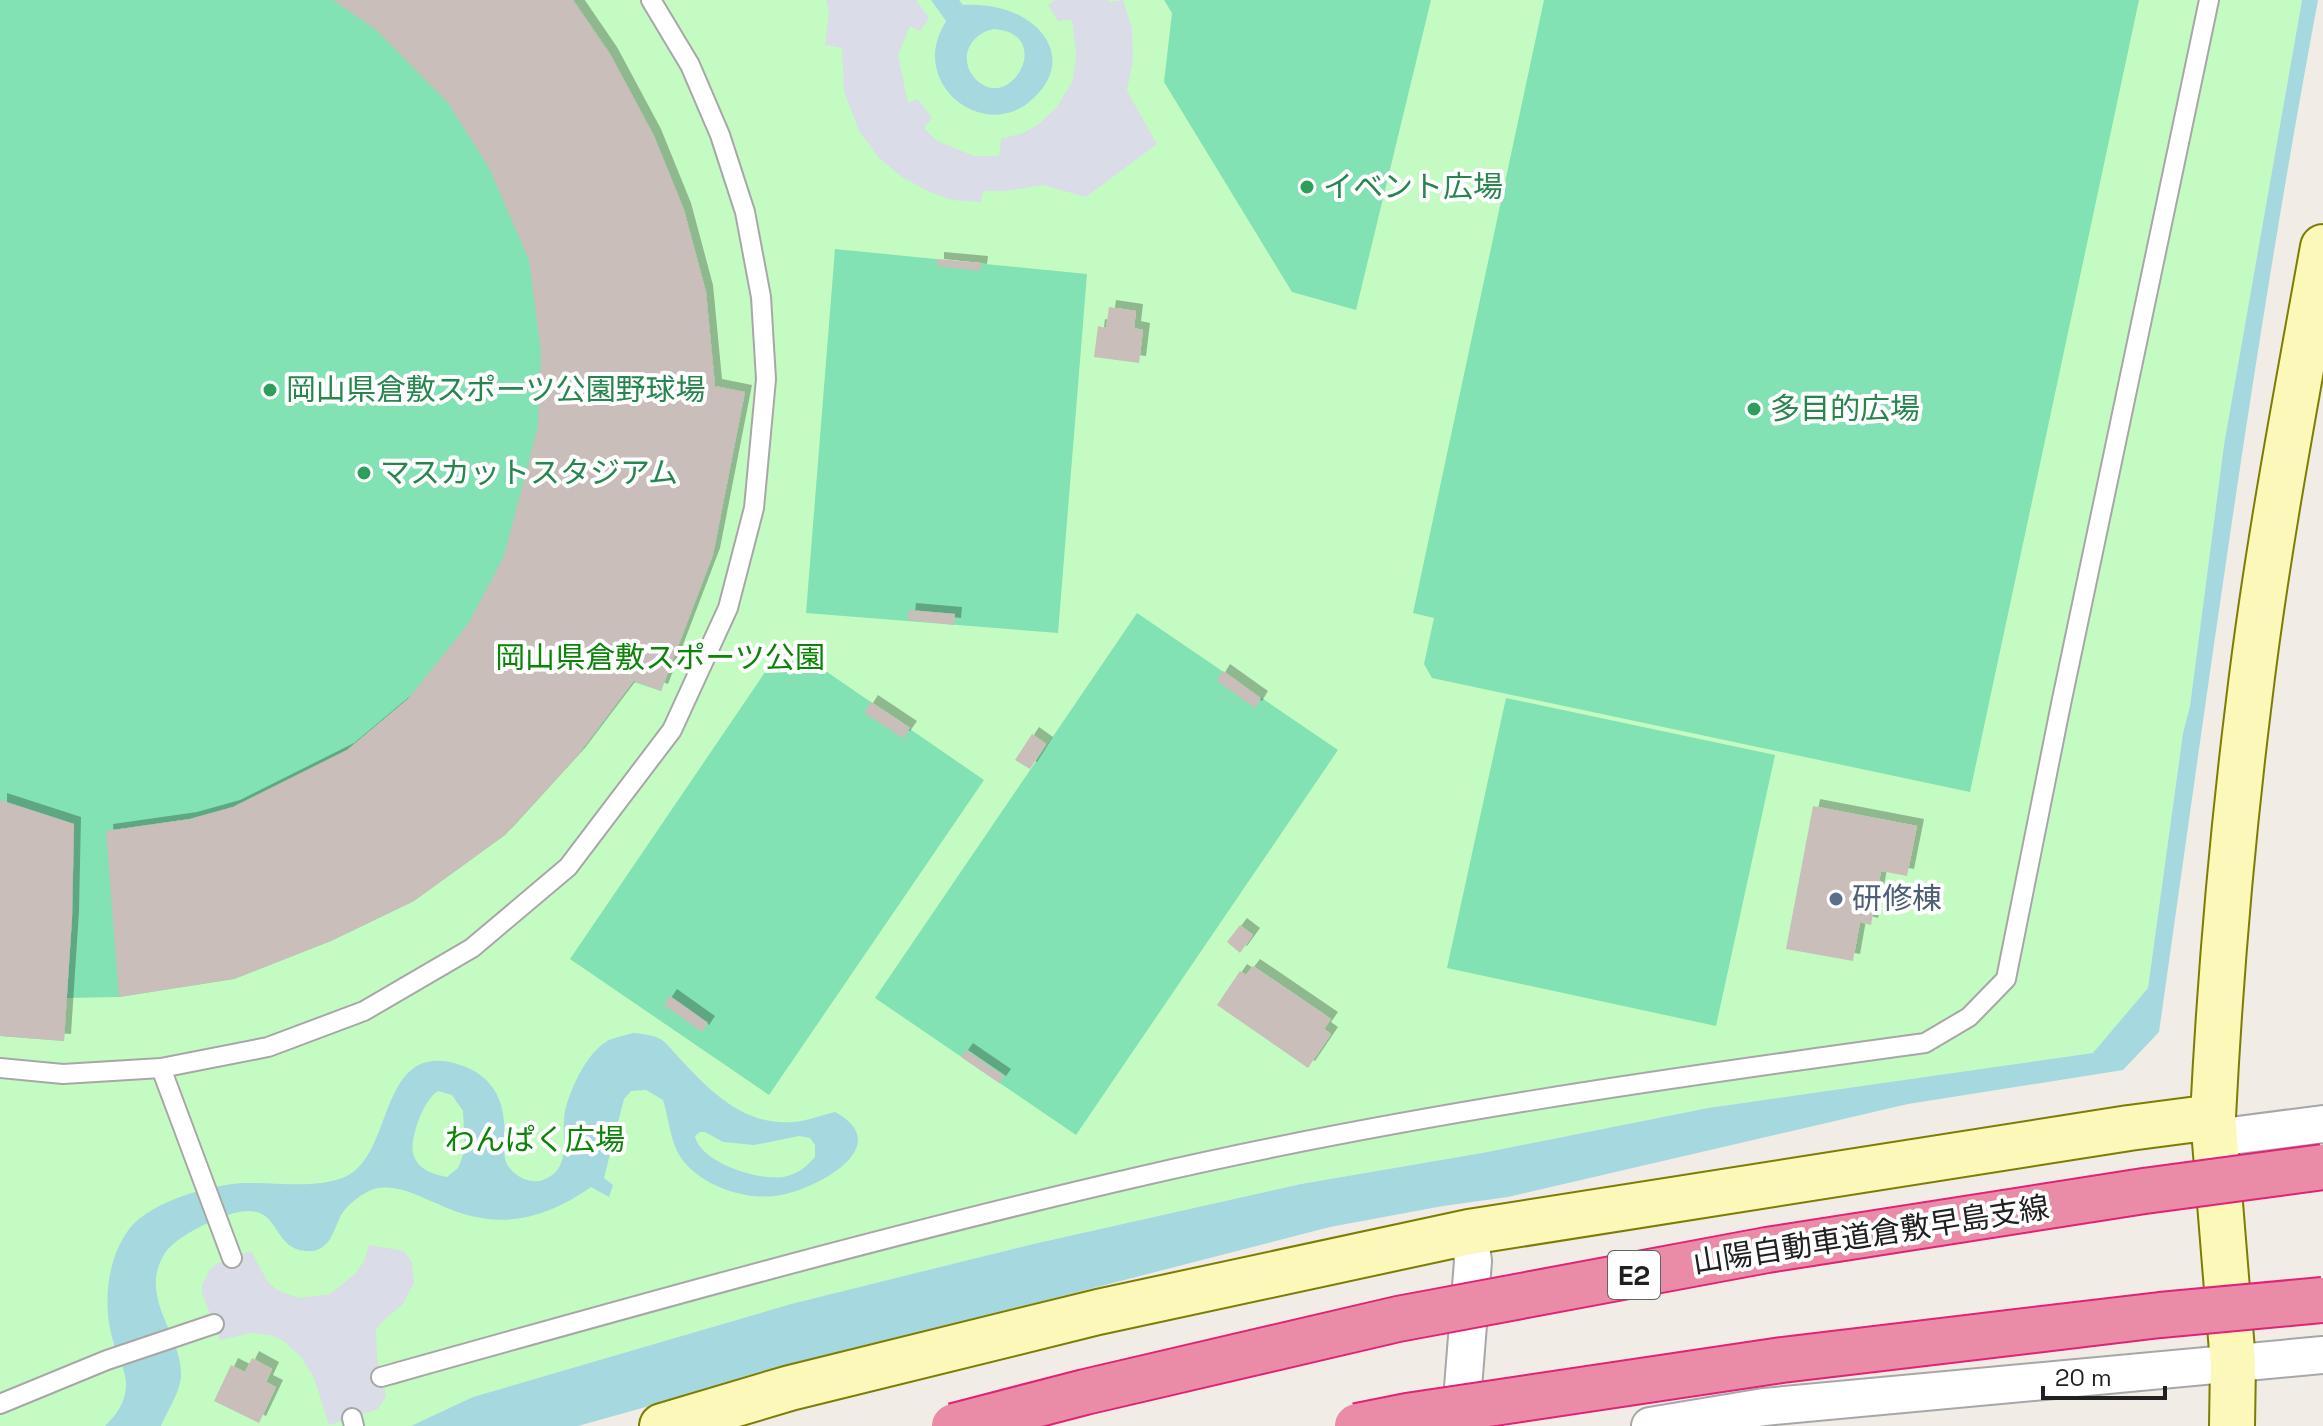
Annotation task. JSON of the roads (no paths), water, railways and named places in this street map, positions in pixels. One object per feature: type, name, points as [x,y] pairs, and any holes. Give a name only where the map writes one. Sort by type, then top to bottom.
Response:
[{"type":"highway","name":"山陽自動車道倉敷早島支線","points":[[954,1426],[1100,1388],[1398,1319],[1767,1250],[2144,1191],[2323,1167]]},
{"type":"highway","points":[[1357,1426],[1782,1360],[2160,1315],[2323,1300]]},
{"type":"street","points":[[2232,1426],[2233,1363],[2214,1128],[2217,1040],[2249,700],[2273,530],[2323,247]]},
{"type":"street","points":[[662,1426],[790,1388],[1098,1312],[1469,1232],[2098,1132],[2323,1124]]},
{"type":"street","points":[[1460,1426],[1473,1261],[1469,1232]]},
{"type":"street","points":[[1650,1426],[1764,1407],[2323,1355]]},
{"type":"lane","points":[[0,1068],[63,1074],[161,1068],[268,1047],[364,1011],[472,948],[568,867],[672,730],[728,608],[754,508],[766,379],[761,297],[745,212],[720,135],[690,65],[651,0]]},
{"type":"lane","points":[[381,1377],[792,1262],[1142,1176],[1448,1113],[1925,1043],[1969,1017],[2006,979],[2209,0]]},
{"type":"lane","points":[[161,1068],[232,1258]]},
{"type":"lane","points":[[0,1404],[107,1360],[214,1324]]},
{"type":"water","points":[[931,0],[959,0],[963,5],[989,6],[1012,12],[1030,22],[1044,36],[1051,51],[1052,68],[1044,86],[1028,103],[1013,111],[997,115],[967,108],[944,87],[937,72],[936,46],[946,21]],"holes":[[[994,29],[1013,34],[1022,44],[1024,57],[1020,70],[1000,88],[986,87],[969,68],[967,53],[970,46],[986,31]]]},
{"type":"water","points":[[2302,0],[2318,0],[2252,386],[2159,1032],[2123,1070],[1908,1104],[1508,1197],[1330,1227],[802,1363],[578,1426],[411,1426],[473,1397],[791,1304],[1029,1245],[1301,1184],[1482,1153],[1708,1108],[2093,1053],[2148,988],[2183,733],[2190,706],[2224,445]]},
{"type":"water","points":[[633,1033],[662,1040],[719,1096],[760,1119],[793,1122],[835,1112],[853,1126],[858,1139],[854,1153],[842,1166],[808,1187],[762,1197],[735,1193],[710,1183],[681,1158],[663,1100],[646,1090],[631,1091],[624,1099],[604,1178],[613,1185],[609,1197],[591,1187],[536,1215],[498,1220],[459,1212],[399,1189],[374,1189],[347,1207],[330,1240],[314,1251],[293,1247],[271,1222],[252,1211],[210,1222],[174,1244],[165,1253],[158,1269],[158,1300],[175,1345],[181,1375],[161,1426],[105,1426],[120,1407],[126,1384],[110,1330],[108,1284],[122,1240],[140,1218],[167,1202],[232,1184],[307,1184],[342,1178],[359,1167],[371,1150],[398,1086],[411,1070],[429,1061],[465,1067],[490,1084],[503,1111],[507,1164],[525,1180],[543,1180],[559,1168],[564,1150],[565,1111],[581,1071],[594,1053],[609,1040]],"holes":[[[438,1091],[452,1095],[463,1111],[465,1150],[458,1168],[447,1177],[422,1167],[413,1153],[419,1119]],[[700,1132],[723,1142],[754,1145],[799,1136],[810,1138],[815,1145],[815,1157],[801,1170],[788,1176],[746,1173],[719,1162],[699,1146],[695,1136]]]},
{"type":"place","name":"イベント広場","points":[[1307,187]]},
{"type":"place","name":"岡山県倉敷スポーツ公園野球場","points":[[270,390]]},
{"type":"place","name":"多目的広場","points":[[1754,409]]},
{"type":"place","name":"マスカットスタジアム","points":[[364,473]]},
{"type":"place","name":"研修棟","points":[[1836,899]]},
{"type":"park label","name":"岡山県倉敷スポーツ公園","points":[[660,658]]},
{"type":"park label","name":"わんぱく広場","points":[[535,1140]]}]
